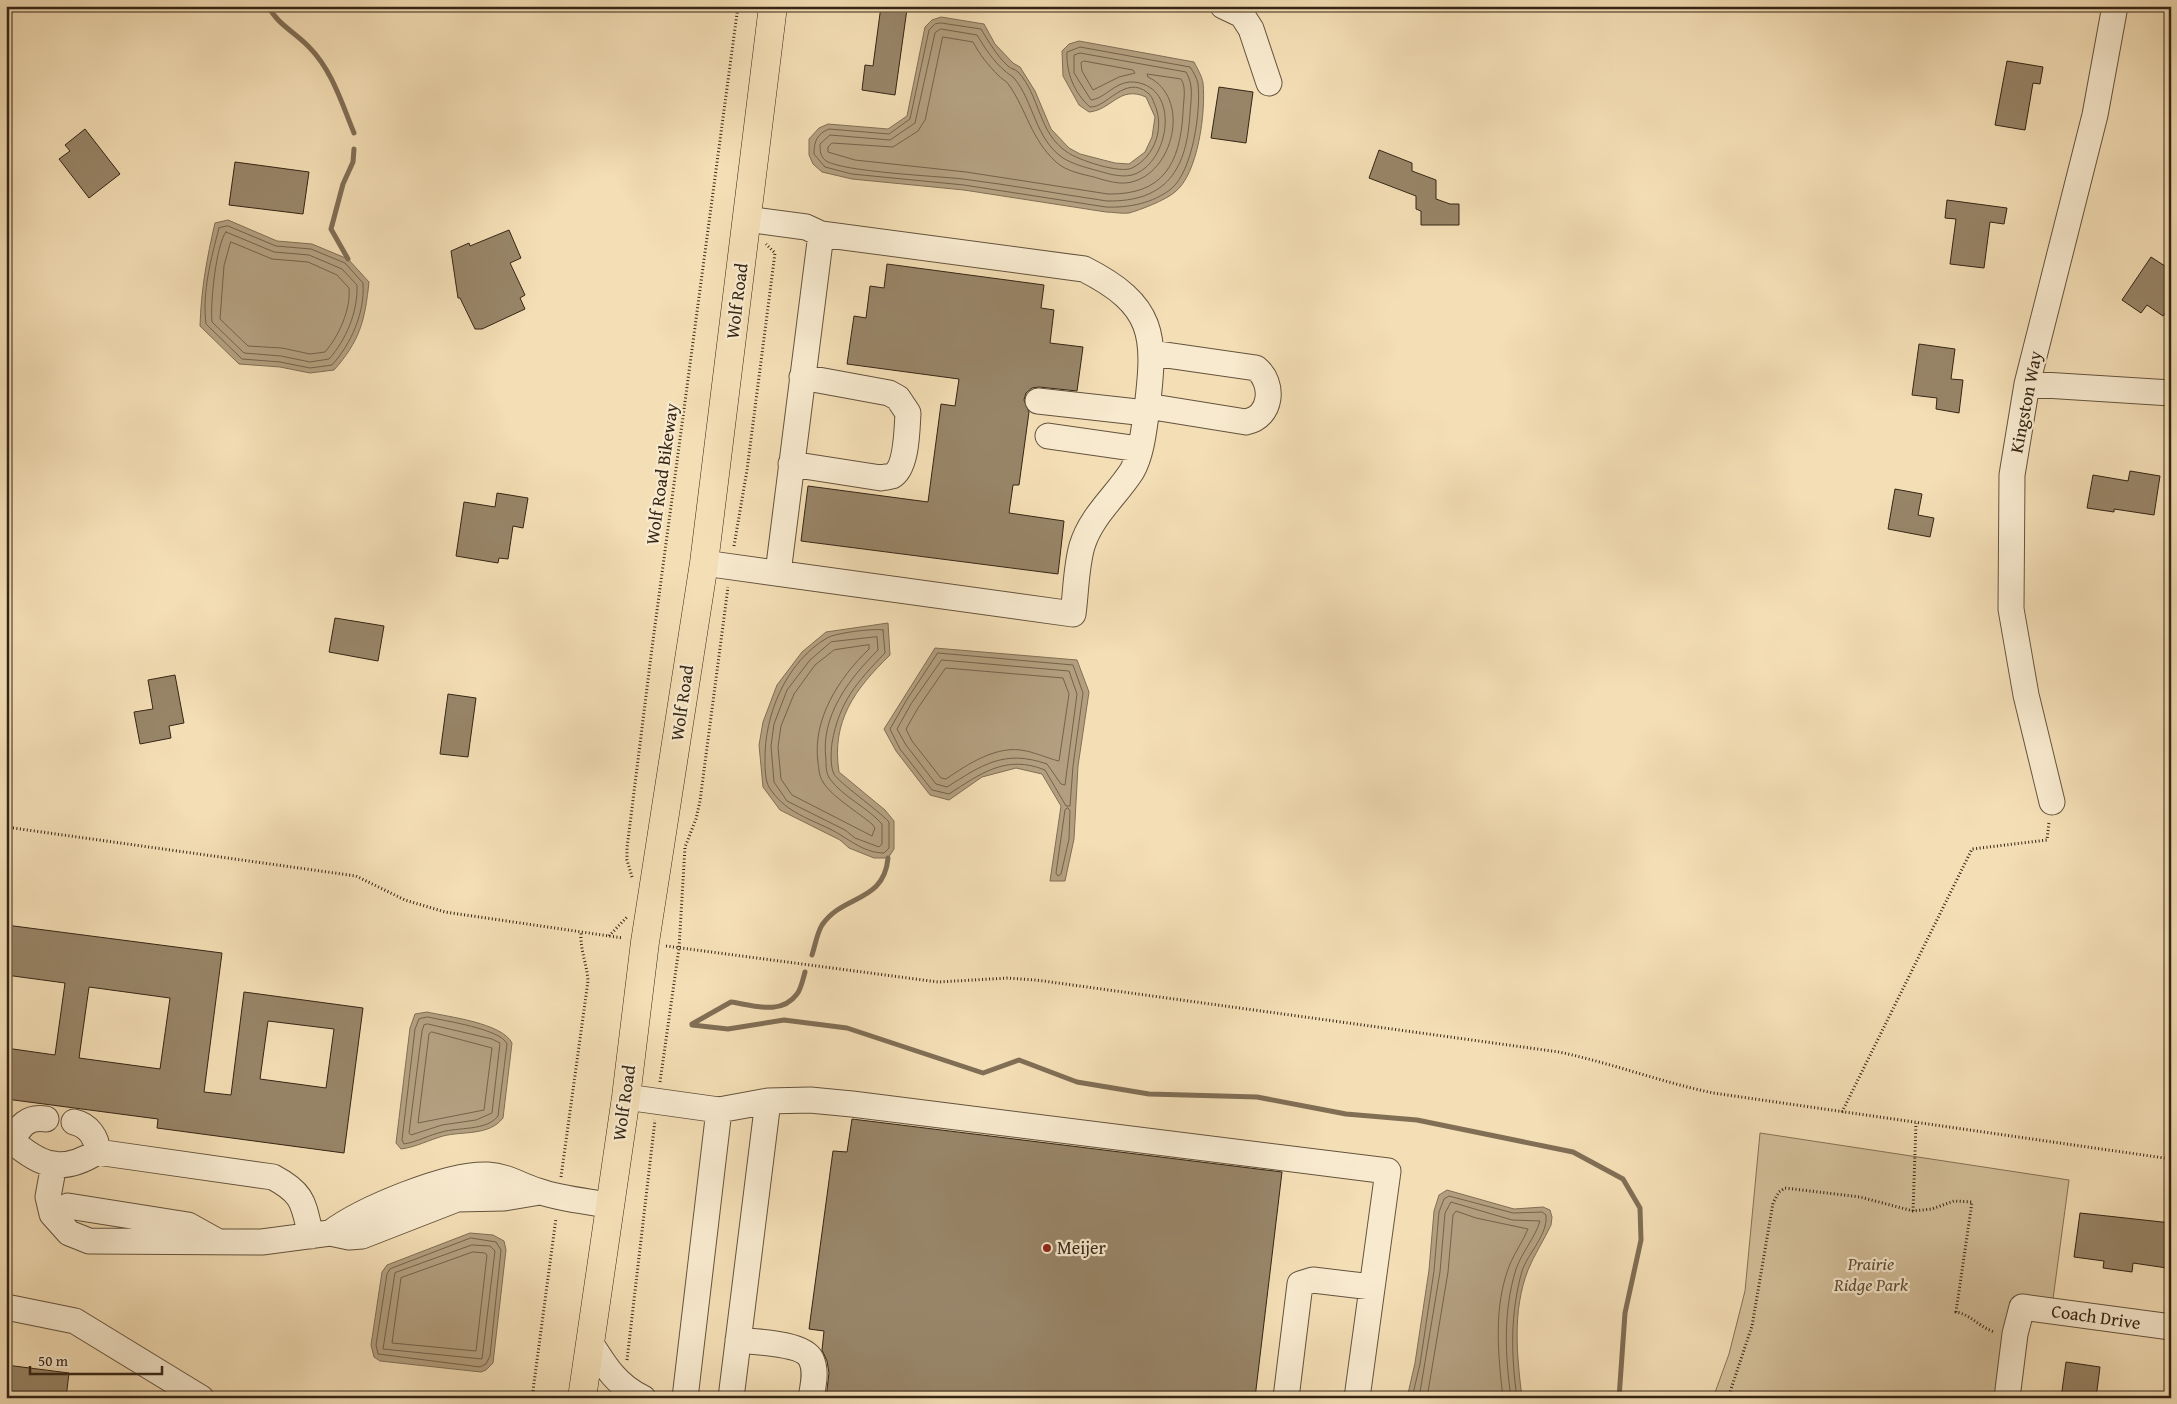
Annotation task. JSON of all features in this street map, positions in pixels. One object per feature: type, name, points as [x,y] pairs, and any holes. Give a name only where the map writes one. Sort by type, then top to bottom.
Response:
[{"type":"main road","name":"Wolf Road","points":[[581,1397],[626,1097],[645,942],[757,220],[773,6]]},
{"type":"street","points":[[1223,6],[1242,15],[1251,29],[1269,83]]},
{"type":"street","name":"Kingston Way","points":[[2052,802],[2026,695],[2011,609],[2012,475],[2027,384],[2095,114],[2115,6]]},
{"type":"street","points":[[704,563],[1073,614],[1082,546],[1090,528],[1101,511],[1133,469],[1147,409],[1152,352],[1151,339],[1141,316],[1128,296],[1108,281],[1084,269],[821,234],[806,227],[757,220]]},
{"type":"street","points":[[778,573],[821,234]]},
{"type":"street","points":[[1038,401],[1147,409],[1246,422],[1255,420],[1265,408],[1268,384],[1263,373],[1256,368],[1152,352]]},
{"type":"street","points":[[791,464],[881,478],[892,476],[899,470],[903,462],[908,413],[898,398],[878,390],[802,377]]},
{"type":"street","points":[[2027,384],[2171,393]]},
{"type":"street","points":[[1048,436],[1139,449]]},
{"type":"street","points":[[626,1097],[719,1110],[768,1101],[810,1100],[852,1104],[1388,1171],[1357,1398]]},
{"type":"street","points":[[731,1398],[768,1101]]},
{"type":"street","points":[[685,1398],[719,1110]]},
{"type":"street","points":[[46,1119],[37,1118],[22,1124],[9,1140],[32,1158],[54,1164],[84,1160],[97,1152],[273,1178],[291,1187],[301,1198],[320,1235]]},
{"type":"street","points":[[74,1122],[83,1124],[92,1134],[97,1152]]},
{"type":"street","points":[[54,1164],[48,1198],[52,1214],[68,1206],[188,1225],[215,1240],[262,1242],[320,1235],[362,1236],[457,1199],[504,1198],[549,1194],[609,1205]]},
{"type":"street","points":[[1286,1398],[1300,1284],[1312,1280],[1372,1286]]},
{"type":"street","points":[[6,1307],[75,1321],[201,1398]]},
{"type":"street","name":"Coach Drive","points":[[2015,1334],[2022,1307],[2171,1327]]},
{"type":"street","points":[[2007,1398],[2015,1334]]},
{"type":"street","points":[[738,1340],[789,1346],[805,1351],[811,1360],[814,1374],[811,1398]]},
{"type":"street","points":[[590,1342],[609,1374],[633,1392]]},
{"type":"path","name":"Wolf Road Bikeway","points":[[633,880],[627,860],[630,829],[738,6]]},
{"type":"path","points":[[633,1392],[657,1102],[679,948],[685,847],[696,820],[700,801],[730,567],[747,470],[775,253],[764,243],[757,220]]},
{"type":"path","points":[[1842,1112],[1972,850],[2046,840],[2052,802]]},
{"type":"path","points":[[6,827],[356,876],[405,900],[445,912],[608,937],[627,938]]},
{"type":"path","points":[[608,937],[629,913]]},
{"type":"path","points":[[532,1398],[549,1194],[588,981],[587,968],[580,946],[581,933]]},
{"type":"path","points":[[664,946],[938,982],[1008,978],[1036,980],[1559,1052],[1583,1057],[1671,1084],[1842,1112],[2171,1159]]},
{"type":"path","points":[[1912,1211],[1916,1123]]},
{"type":"path","points":[[1728,1398],[1752,1326],[1773,1202],[1779,1192],[1791,1188],[1860,1197],[1912,1211],[1932,1209],[1954,1200],[1972,1202],[1956,1312],[1968,1315],[1987,1330],[2015,1334]]},
{"type":"green space","name":"Prairie Ridge Park","points":[[1760,1133],[2069,1180],[2053,1299],[2020,1295],[2010,1301],[1996,1398],[1713,1398],[1729,1354],[1745,1291]]},
{"type":"water","points":[[941,17],[984,24],[995,44],[1013,63],[1020,67],[1035,91],[1051,129],[1069,148],[1080,154],[1115,163],[1129,164],[1145,152],[1152,137],[1155,117],[1146,97],[1129,94],[1116,99],[1104,107],[1089,112],[1079,105],[1063,76],[1062,51],[1069,44],[1079,41],[1194,62],[1203,83],[1202,125],[1195,157],[1183,183],[1171,195],[1159,201],[1134,212],[1123,213],[964,190],[852,179],[822,172],[813,164],[809,155],[809,139],[819,128],[828,124],[888,129],[907,116],[925,27],[932,20]]},
{"type":"water","points":[[228,220],[277,241],[312,244],[348,259],[369,282],[366,308],[360,329],[350,349],[334,370],[310,373],[280,367],[239,364],[200,326],[205,274],[215,223]]},
{"type":"water","points":[[888,623],[890,655],[866,680],[848,707],[842,722],[837,754],[839,772],[885,810],[894,821],[894,849],[888,858],[874,858],[849,848],[840,840],[780,810],[763,787],[759,745],[763,722],[777,685],[802,652],[826,632]]},
{"type":"water","points":[[935,648],[1077,660],[1089,692],[1078,766],[1074,839],[1065,881],[1050,881],[1061,806],[1042,774],[1016,768],[982,777],[949,800],[930,795],[896,751],[884,729]]},
{"type":"water","points":[[427,1012],[474,1022],[498,1030],[512,1043],[503,1118],[491,1128],[443,1136],[401,1149],[396,1143],[410,1028],[415,1014]]},
{"type":"water","points":[[1447,1190],[1514,1209],[1543,1207],[1550,1210],[1552,1217],[1551,1225],[1528,1270],[1520,1301],[1517,1350],[1522,1398],[1407,1398],[1415,1363],[1429,1270],[1434,1211],[1439,1195]]},
{"type":"water","points":[[470,1233],[493,1235],[504,1241],[506,1250],[493,1363],[481,1372],[380,1361],[374,1357],[371,1345],[382,1272],[387,1265]]},
{"type":"building","points":[[881,6],[907,9],[895,95],[862,90],[865,65],[873,66]]},
{"type":"building","points":[[2007,61],[2043,67],[2040,84],[2033,83],[2025,130],[1995,125]]},
{"type":"building","points":[[1219,87],[1253,92],[1246,143],[1211,138]]},
{"type":"building","points":[[85,129],[120,174],[89,198],[59,159],[70,151],[65,145]]},
{"type":"building","points":[[1379,150],[1412,163],[1412,171],[1436,180],[1436,199],[1450,204],[1459,204],[1459,225],[1421,225],[1421,211],[1416,209],[1416,196],[1369,178]]},
{"type":"building","points":[[235,162],[309,172],[303,214],[229,205]]},
{"type":"building","points":[[1947,200],[2007,208],[2004,224],[1990,222],[1984,268],[1950,264],[1956,219],[1945,218]]},
{"type":"building","points":[[509,230],[521,258],[510,263],[525,295],[520,298],[525,309],[482,329],[475,329],[460,298],[458,298],[451,251],[469,243],[470,246]]},
{"type":"building","points":[[2151,257],[2171,270],[2171,305],[2163,316],[2147,305],[2141,313],[2122,300]]},
{"type":"building","points":[[887,264],[1044,285],[1041,308],[1054,310],[1050,343],[1083,347],[1077,391],[1039,387],[1032,388],[1026,393],[1024,400],[1029,412],[1019,485],[1013,485],[1009,513],[1064,521],[1058,574],[801,541],[808,486],[928,502],[941,404],[955,406],[959,379],[847,364],[854,316],[866,318],[870,286],[884,288]]},
{"type":"building","points":[[1919,344],[1955,349],[1951,379],[1963,380],[1959,413],[1936,409],[1937,398],[1912,395]]},
{"type":"building","points":[[2130,471],[2160,476],[2154,515],[2114,509],[2114,512],[2087,508],[2093,475],[2128,481]]},
{"type":"building","points":[[1895,489],[1922,494],[1918,515],[1934,518],[1930,537],[1888,529]]},
{"type":"building","points":[[497,493],[528,498],[523,528],[513,526],[508,559],[499,558],[498,563],[456,556],[464,502],[495,507]]},
{"type":"building","points":[[335,618],[384,626],[378,661],[329,652]]},
{"type":"building","points":[[175,675],[184,723],[169,726],[171,738],[140,744],[134,712],[153,709],[148,680]]},
{"type":"building","points":[[448,694],[476,698],[468,757],[440,754]]},
{"type":"building","points":[[6,925],[222,953],[204,1092],[231,1095],[244,992],[363,1008],[344,1153],[157,1128],[158,1119],[6,1099],[6,1048],[55,1055],[65,983],[6,975]],"holes":[[[89,987],[170,998],[160,1069],[79,1058]],[[268,1021],[334,1029],[326,1088],[260,1079]]]},
{"type":"building","name":"Meijer","points":[[852,1119],[1282,1172],[1255,1398],[826,1398],[829,1373],[827,1361],[822,1350],[824,1331],[809,1329],[833,1151],[847,1152]]},
{"type":"building","points":[[2080,1213],[2171,1223],[2171,1266],[2167,1265],[2167,1268],[2133,1263],[2132,1272],[2103,1268],[2104,1261],[2074,1257]]},
{"type":"building","points":[[2066,1362],[2100,1367],[2096,1398],[2061,1398]]},
{"type":"building","points":[[6,1365],[69,1373],[66,1398],[6,1398]]},
{"type":"waterway","points":[[268,6],[276,18],[304,42],[324,66],[336,88],[354,133]]},
{"type":"waterway","points":[[348,259],[331,229],[343,184],[353,162],[354,149]]},
{"type":"waterway","points":[[812,955],[822,925],[831,915],[871,891],[879,883],[885,873],[888,858]]},
{"type":"waterway","points":[[692,1024],[731,1002],[757,1007],[783,1005],[790,1001],[798,992],[805,972]]},
{"type":"waterway","points":[[692,1025],[728,1029],[784,1020],[847,1028],[983,1073],[1019,1060],[1077,1082],[1149,1094],[1257,1097],[1346,1114],[1417,1120],[1573,1152],[1623,1179],[1640,1208],[1641,1240],[1625,1313],[1619,1398]]},
{"type":"place","name":"Meijer","points":[[1047,1248]]}]
